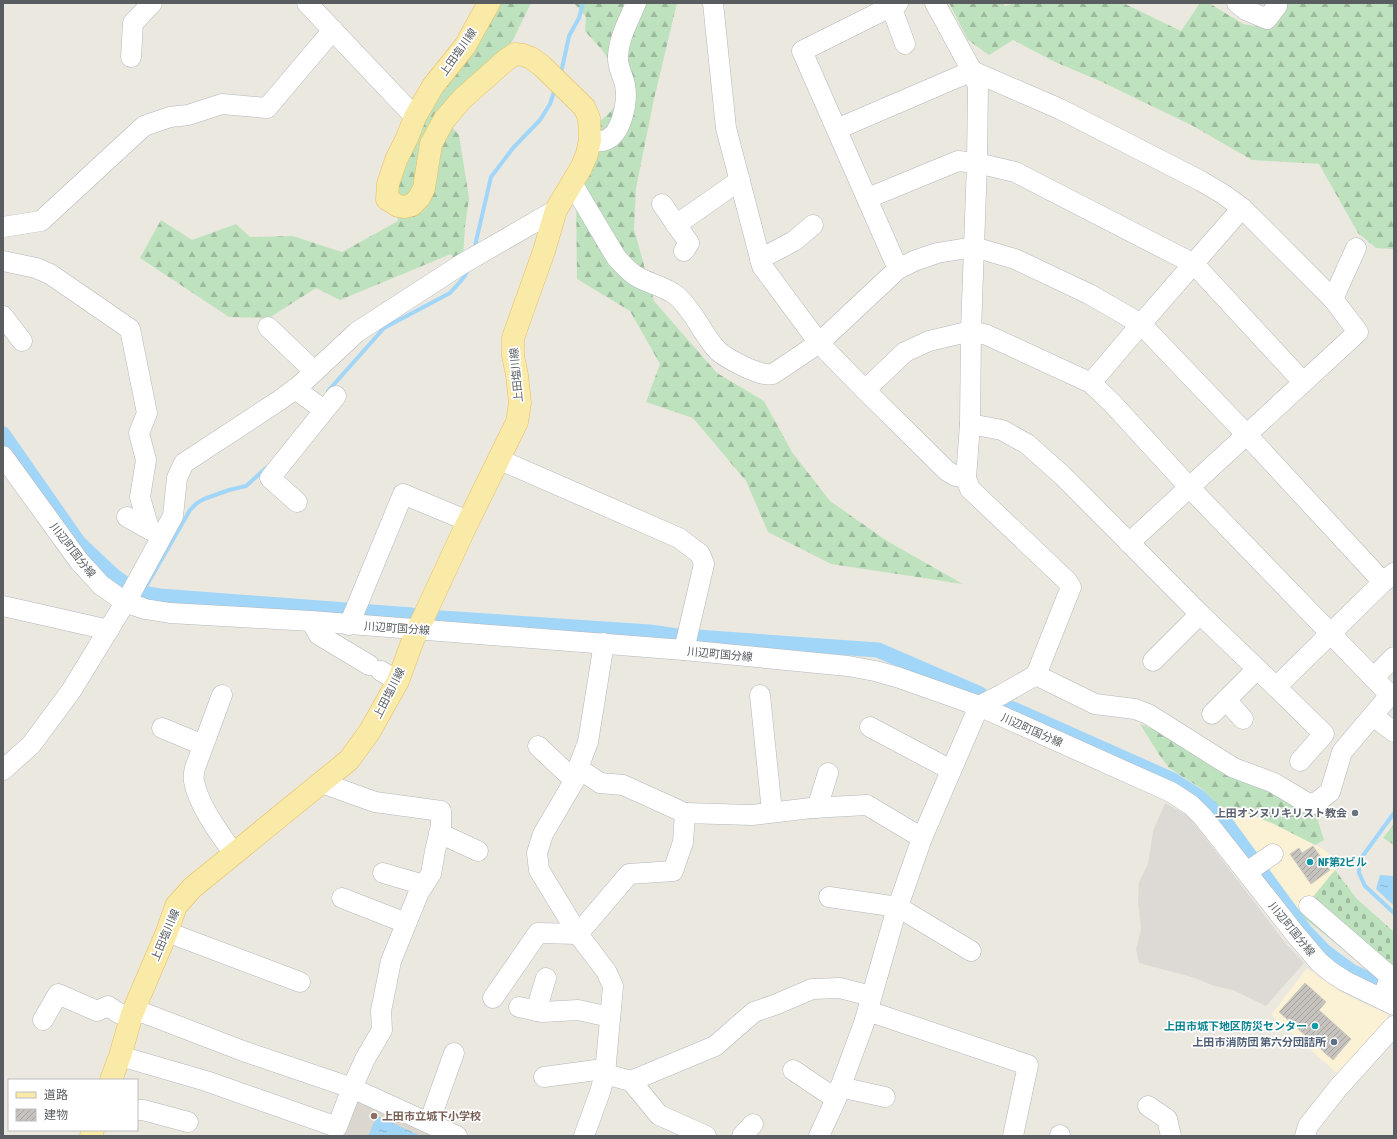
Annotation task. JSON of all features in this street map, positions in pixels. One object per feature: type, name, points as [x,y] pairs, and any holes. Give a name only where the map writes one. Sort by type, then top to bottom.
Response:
[{"type":"main road","name":"上田塩川線","points":[[111,1079],[120,1056],[132,1014],[167,932],[176,906],[192,888],[349,760],[370,731],[383,672],[413,640],[419,629],[468,520],[517,422],[520,403],[513,356],[513,338],[544,250],[556,210],[581,168],[590,140],[589,118],[584,107],[542,66],[531,58],[515,54],[506,60],[462,99],[444,120],[431,144],[424,188],[419,198],[412,205],[398,206],[387,199],[388,184],[396,160],[415,117],[433,86],[465,46],[489,3]]},
{"type":"street","points":[[131,57],[133,23],[152,3]]},
{"type":"street","points":[[307,3],[415,117]]},
{"type":"street","points":[[590,140],[602,141],[609,138],[621,122],[626,101],[625,85],[619,70],[618,57],[620,43],[636,3]]},
{"type":"street","points":[[713,3],[726,128],[762,266],[819,343],[947,471],[956,476],[966,478]]},
{"type":"street","points":[[819,1136],[838,1093],[869,1003],[898,907],[922,838],[979,706],[1002,695],[1036,674],[1072,587],[970,489],[966,478],[970,424],[978,86],[972,71],[935,3]]},
{"type":"street","points":[[1237,3],[1246,10],[1267,19],[1277,6],[1277,3]]},
{"type":"street","points":[[898,269],[802,51],[893,4],[905,44]]},
{"type":"street","points":[[3,227],[41,221],[144,126],[170,117],[188,115],[222,104],[267,108],[333,30]]},
{"type":"street","points":[[837,129],[972,71],[1068,113],[1224,194],[1242,208],[1333,299],[1358,332],[1129,543]]},
{"type":"street","points":[[868,198],[958,161],[1015,172],[1194,264],[1303,382]]},
{"type":"street","points":[[676,225],[740,180]]},
{"type":"street","points":[[572,183],[616,257],[636,276],[665,288],[677,296],[689,308],[707,338],[719,352],[735,363],[765,375],[773,374],[819,343],[898,269],[914,261],[937,253],[974,247],[1015,259],[1089,294],[1141,324],[1246,434],[1390,579],[1329,633],[1276,687]]},
{"type":"street","points":[[662,204],[688,243],[684,251]]},
{"type":"street","points":[[1091,384],[1242,208]]},
{"type":"street","points":[[314,371],[357,332],[468,260],[556,210]]},
{"type":"street","points":[[760,259],[794,241],[813,225]]},
{"type":"street","points":[[1333,299],[1356,248]]},
{"type":"street","points":[[3,261],[36,268],[50,274],[130,329],[147,413],[139,433],[146,460],[140,497],[155,533]]},
{"type":"street","points":[[3,316],[22,341]]},
{"type":"street","points":[[268,327],[314,371],[318,401],[270,478],[297,502]]},
{"type":"street","points":[[865,390],[905,352],[929,341],[972,331],[987,335],[1091,384],[1112,403],[1189,487],[1390,695],[1342,752],[1330,792],[1314,804],[1309,804],[1274,783],[1234,768],[1148,714],[1135,709],[1095,704],[1036,674]]},
{"type":"street","points":[[3,770],[31,745],[71,691],[131,593],[155,533],[173,516],[177,478],[184,463],[280,400],[318,401]]},
{"type":"street","points":[[970,424],[1002,430],[1027,444],[1064,476],[1200,614],[1324,734],[1300,761]]},
{"type":"street","name":"川辺町国分線","points":[[3,456],[79,561],[101,585],[131,593],[145,608],[170,613],[419,629],[684,650],[848,666],[897,677],[979,706],[1172,792],[1191,805],[1258,864],[1296,935],[1319,962],[1345,981],[1387,995]]},
{"type":"street","points":[[498,459],[679,538],[700,554],[704,564],[684,650]]},
{"type":"street","points":[[349,625],[403,494],[468,520]]},
{"type":"street","points":[[127,517],[155,533]]},
{"type":"street","points":[[3,606],[109,630]]},
{"type":"street","points":[[1153,661],[1200,614]]},
{"type":"street","points":[[311,621],[319,635],[383,672]]},
{"type":"street","points":[[584,1136],[605,1074],[613,986],[606,971],[578,934],[540,870],[537,853],[543,834],[576,774],[588,742],[604,644]]},
{"type":"street","points":[[1373,678],[1394,657]]},
{"type":"street","points":[[1212,714],[1257,669]]},
{"type":"street","points":[[222,694],[195,768],[193,780],[212,823],[234,854]]},
{"type":"street","points":[[760,695],[772,812]]},
{"type":"street","points":[[1226,700],[1243,719]]},
{"type":"street","points":[[1373,716],[1394,732]]},
{"type":"street","points":[[870,727],[951,770]]},
{"type":"street","points":[[162,728],[203,745]]},
{"type":"street","points":[[538,746],[576,774],[600,783],[623,785],[685,813],[752,815],[817,808],[867,805],[922,838]]},
{"type":"street","points":[[817,808],[828,773]]},
{"type":"street","points":[[120,1056],[206,1080],[337,1127],[365,1059],[382,1030],[381,1011],[391,961],[419,892],[431,874],[441,826],[441,811],[375,802],[322,783]]},
{"type":"street","points":[[578,934],[629,874],[673,871],[683,842],[685,813]]},
{"type":"street","points":[[439,833],[478,851]]},
{"type":"street","points":[[382,873],[424,885]]},
{"type":"street","points":[[829,897],[898,907],[971,951]]},
{"type":"street","points":[[342,898],[406,923]]},
{"type":"street","points":[[1309,906],[1392,978],[1387,995]]},
{"type":"street","points":[[167,932],[300,982]]},
{"type":"street","points":[[493,998],[538,933],[578,934]]},
{"type":"street","points":[[546,978],[528,1009],[542,1012],[578,1010],[610,1017]]},
{"type":"street","points":[[632,1081],[715,1046],[754,1012],[812,989],[840,988],[869,1003],[1028,1065],[1013,1136]]},
{"type":"street","points":[[43,1020],[58,994],[97,1011],[108,1006],[120,1014],[144,1013],[243,1051],[352,1088],[457,1136]]},
{"type":"street","points":[[1308,1135],[1308,1126],[1338,1088],[1394,1026]]},
{"type":"street","points":[[429,1123],[454,1053]]},
{"type":"street","points":[[544,1077],[596,1070],[632,1081],[659,1115],[706,1136]]},
{"type":"street","points":[[793,1070],[838,1093],[885,1097]]},
{"type":"street","points":[[1148,1106],[1167,1119],[1170,1136]]},
{"type":"street","points":[[138,1110],[188,1122]]},
{"type":"shaded area","points":[[1165,803],[1185,814],[1193,822],[1287,945],[1304,963],[1266,1006],[1233,990],[1214,986],[1195,978],[1139,963],[1136,949],[1141,929],[1138,901],[1139,882],[1148,864],[1153,831]]},
{"type":"shaded area","points":[[1231,809],[1245,812],[1274,824],[1323,849],[1334,858],[1335,870],[1299,914],[1223,816]]},
{"type":"shaded area","points":[[1307,968],[1341,992],[1388,1014],[1387,1026],[1340,1076],[1271,1015]]},
{"type":"shaded area","name":"上田市立城下小学校","points":[[354,1096],[444,1136],[343,1136]]},
{"type":"green space","points":[[493,3],[531,3],[513,40],[440,115],[459,135],[469,198],[463,258],[455,262],[451,254],[340,300],[316,288],[269,318],[229,317],[140,258],[161,220],[192,240],[236,224],[250,237],[293,236],[342,252],[398,221],[394,186],[400,164]]},
{"type":"green space","points":[[574,3],[677,3],[654,99],[636,188],[634,229],[654,301],[717,373],[764,401],[792,452],[830,501],[887,541],[963,584],[831,564],[768,532],[746,481],[693,418],[646,402],[660,364],[630,311],[577,279],[576,194],[599,136],[601,120],[613,109],[617,98],[617,92],[610,72],[607,57],[585,31],[586,17]]},
{"type":"green space","points":[[949,3],[1003,3],[1005,6],[1015,3],[1123,3],[1181,31],[1200,3],[1209,3],[1243,24],[1272,29],[1285,13],[1286,3],[1394,3],[1394,249],[1376,248],[1358,233],[1319,164],[1252,160],[1193,126],[1100,81],[1055,62],[1013,40],[989,55],[968,40]]},
{"type":"green space","points":[[1140,724],[1181,741],[1315,811],[1324,840],[1315,845],[1274,824],[1245,812],[1218,806],[1202,789],[1169,768]]},
{"type":"green space","points":[[1394,824],[1394,845],[1383,838]]},
{"type":"green space","points":[[1335,870],[1357,899],[1394,932],[1394,971],[1384,982],[1299,914]]},
{"type":"water","points":[[1380,875],[1394,876],[1394,906],[1376,889]]},
{"type":"water","points":[[377,1116],[421,1136],[368,1136]]},
{"type":"building","name":"NF第2ビル","points":[[1313,846],[1330,870],[1311,884],[1290,854],[1299,848],[1302,853]]},
{"type":"building","name":"上田市城下地区防災センター","points":[[1305,983],[1326,1002],[1319,1010],[1351,1039],[1333,1060],[1279,1012]]},
{"type":"waterway","points":[[561,73],[569,36],[579,18],[583,3]]},
{"type":"waterway","points":[[474,250],[491,177],[513,148],[540,120],[550,104],[555,89]]},
{"type":"waterway","points":[[328,391],[384,328],[450,293],[466,274],[468,268]]},
{"type":"waterway","points":[[3,434],[79,543],[113,575],[142,593],[160,596],[412,615]]},
{"type":"waterway","points":[[144,590],[190,510],[204,499],[229,490],[246,486],[266,468]]},
{"type":"waterway","points":[[441,618],[650,632],[677,636]]},
{"type":"waterway","points":[[697,637],[878,650],[980,694]]},
{"type":"waterway","points":[[1004,705],[1173,780],[1198,796],[1226,823],[1305,931],[1324,951],[1351,971],[1394,991]]},
{"type":"waterway","points":[[1394,813],[1359,861],[1359,873],[1365,886],[1394,913]]},
{"type":"place","name":"上田オンヌリキリスト教会","points":[[1355,813]]},
{"type":"place","name":"NF第2ビル","points":[[1310,862]]},
{"type":"place","name":"上田市城下地区防災センター","points":[[1315,1026]]},
{"type":"place","name":"上田市消防団 第六分団詰所","points":[[1334,1042]]},
{"type":"place","name":"上田市立城下小学校","points":[[374,1116]]}]
